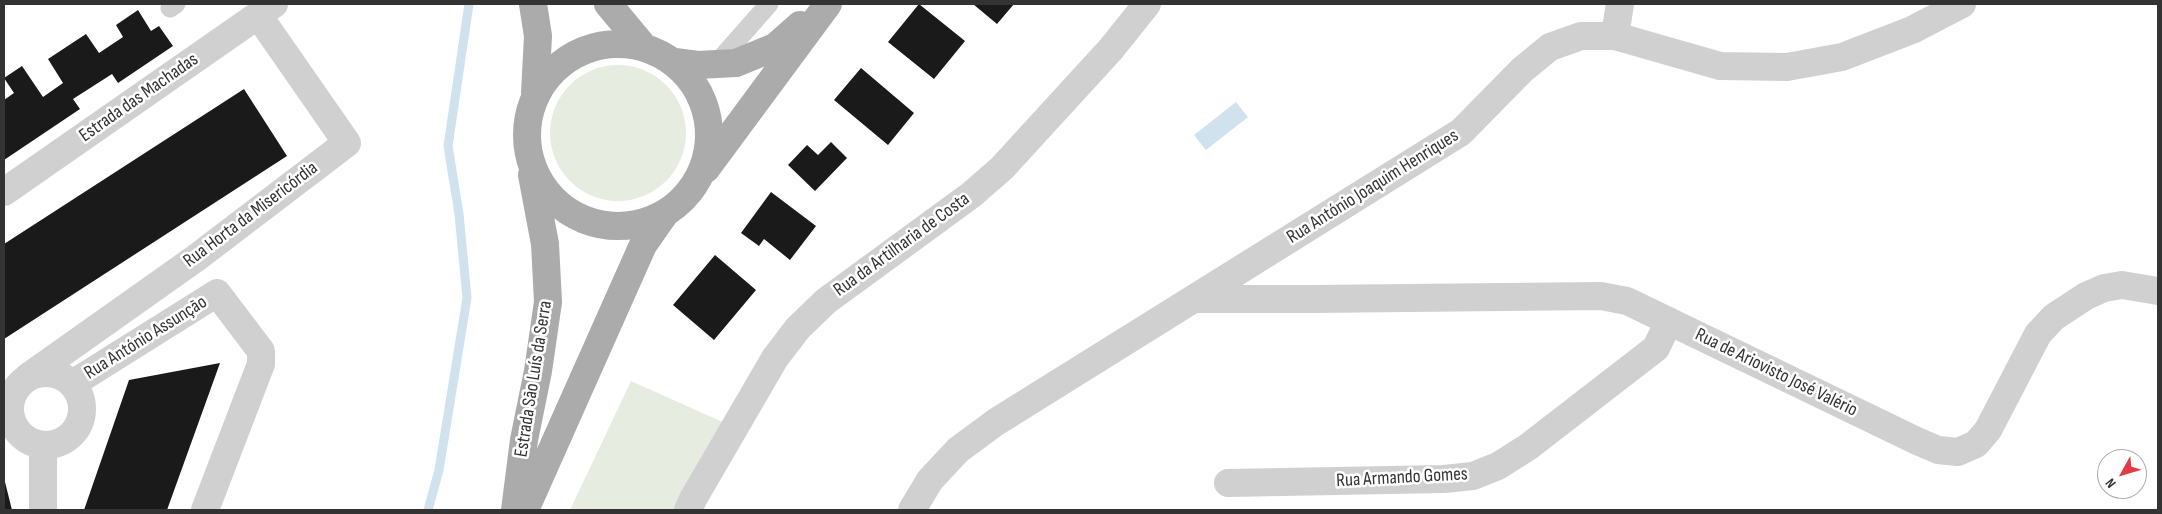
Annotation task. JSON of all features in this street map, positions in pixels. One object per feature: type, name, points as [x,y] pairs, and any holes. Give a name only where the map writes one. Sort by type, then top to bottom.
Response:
[{"type":"main road","points":[[533,4],[538,36],[535,94],[526,126],[528,158],[542,187],[563,209],[589,222],[609,226],[637,225],[664,215],[686,197],[828,4]]},
{"type":"main road","points":[[608,4],[643,46]]},
{"type":"main road","points":[[535,94],[556,65],[588,47],[608,43],[643,46],[675,62],[698,65],[736,63],[775,47],[823,4]]},
{"type":"main road","points":[[675,62],[698,88],[707,111],[710,143],[702,172],[686,197]]},
{"type":"main road","name":"Estrada São Luís da Serra","points":[[515,510],[524,440],[538,372],[548,302],[545,244],[528,158]]},
{"type":"main road","name":"Estrada São Luís da Serra","points":[[525,510],[643,245],[664,215]]},
{"type":"street","name":"Rua da Artilharia de Costa","points":[[688,510],[775,358],[798,328],[826,301],[971,195],[1002,168],[1110,49],[1147,4]]},
{"type":"street","points":[[1615,36],[1620,4]]},
{"type":"street","name":"Rua António Joaquim Henriques","points":[[912,510],[930,480],[958,450],[996,422],[1462,132],[1522,70],[1550,47],[1581,36],[1615,36],[1720,66],[1787,67],[1842,57],[1912,30],[1962,4]]},
{"type":"street","name":"Estrada das Machadas","points":[[4,192],[266,9]]},
{"type":"street","name":"Rua Horta da Misericórdia","points":[[42,446],[22,436],[10,417],[10,405],[13,394],[19,385],[196,258],[347,143],[266,9]]},
{"type":"street","name":"Rua de Ariovisto José Valério","points":[[1194,298],[1312,299],[1601,296],[1627,300],[1917,441],[1938,450],[1958,452],[1976,444],[1988,430],[2038,334],[2054,317],[2086,296],[2104,288],[2122,285],[2158,290]]},
{"type":"street","name":"Rua António Assunção","points":[[72,384],[217,293],[261,351],[262,364],[205,510]]},
{"type":"street","name":"Rua Armando Gomes","points":[[1228,483],[1444,479],[1473,476],[1498,466],[1528,447],[1656,348],[1669,321]]},
{"type":"street","points":[[28,378],[39,373],[50,373],[62,377],[72,384],[80,395],[82,407],[82,420],[76,431],[67,440],[56,445],[42,446],[43,510]]},
{"type":"lane","points":[[716,64],[769,4]]},
{"type":"shaded area","points":[[618,65],[644,70],[656,76],[666,85],[675,95],[681,107],[686,133],[681,159],[675,171],[666,181],[656,190],[644,196],[618,201],[592,196],[580,190],[570,181],[561,171],[555,159],[550,133],[555,107],[561,95],[570,85],[580,76],[592,70]]},
{"type":"shaded area","points":[[631,381],[727,424],[685,510],[570,510]]},
{"type":"water","points":[[1236,102],[1248,117],[1206,150],[1194,135]]},
{"type":"building","points":[[919,4],[965,41],[934,79],[888,42]]},
{"type":"building","points":[[973,4],[1014,4],[997,24]]},
{"type":"building","points":[[138,10],[151,31],[159,26],[173,46],[118,83],[112,74],[73,99],[80,109],[4,160],[4,100],[14,93],[4,78],[22,66],[43,97],[63,83],[48,59],[86,34],[99,53],[123,37],[116,25]]},
{"type":"building","points":[[861,68],[914,113],[888,145],[834,100]]},
{"type":"building","points":[[244,89],[287,156],[4,339],[4,244]]},
{"type":"building","points":[[831,142],[847,158],[815,191],[788,165],[807,145],[818,155]]},
{"type":"building","points":[[771,192],[816,226],[790,260],[764,239],[759,246],[741,233]]},
{"type":"building","points":[[715,255],[756,290],[714,340],[673,305]]},
{"type":"building","points":[[220,363],[167,510],[84,510],[129,380]]},
{"type":"building","points":[[4,478],[12,510],[4,510]]},
{"type":"waterway","points":[[428,510],[439,470],[467,298],[459,214],[448,146],[469,4]]}]
